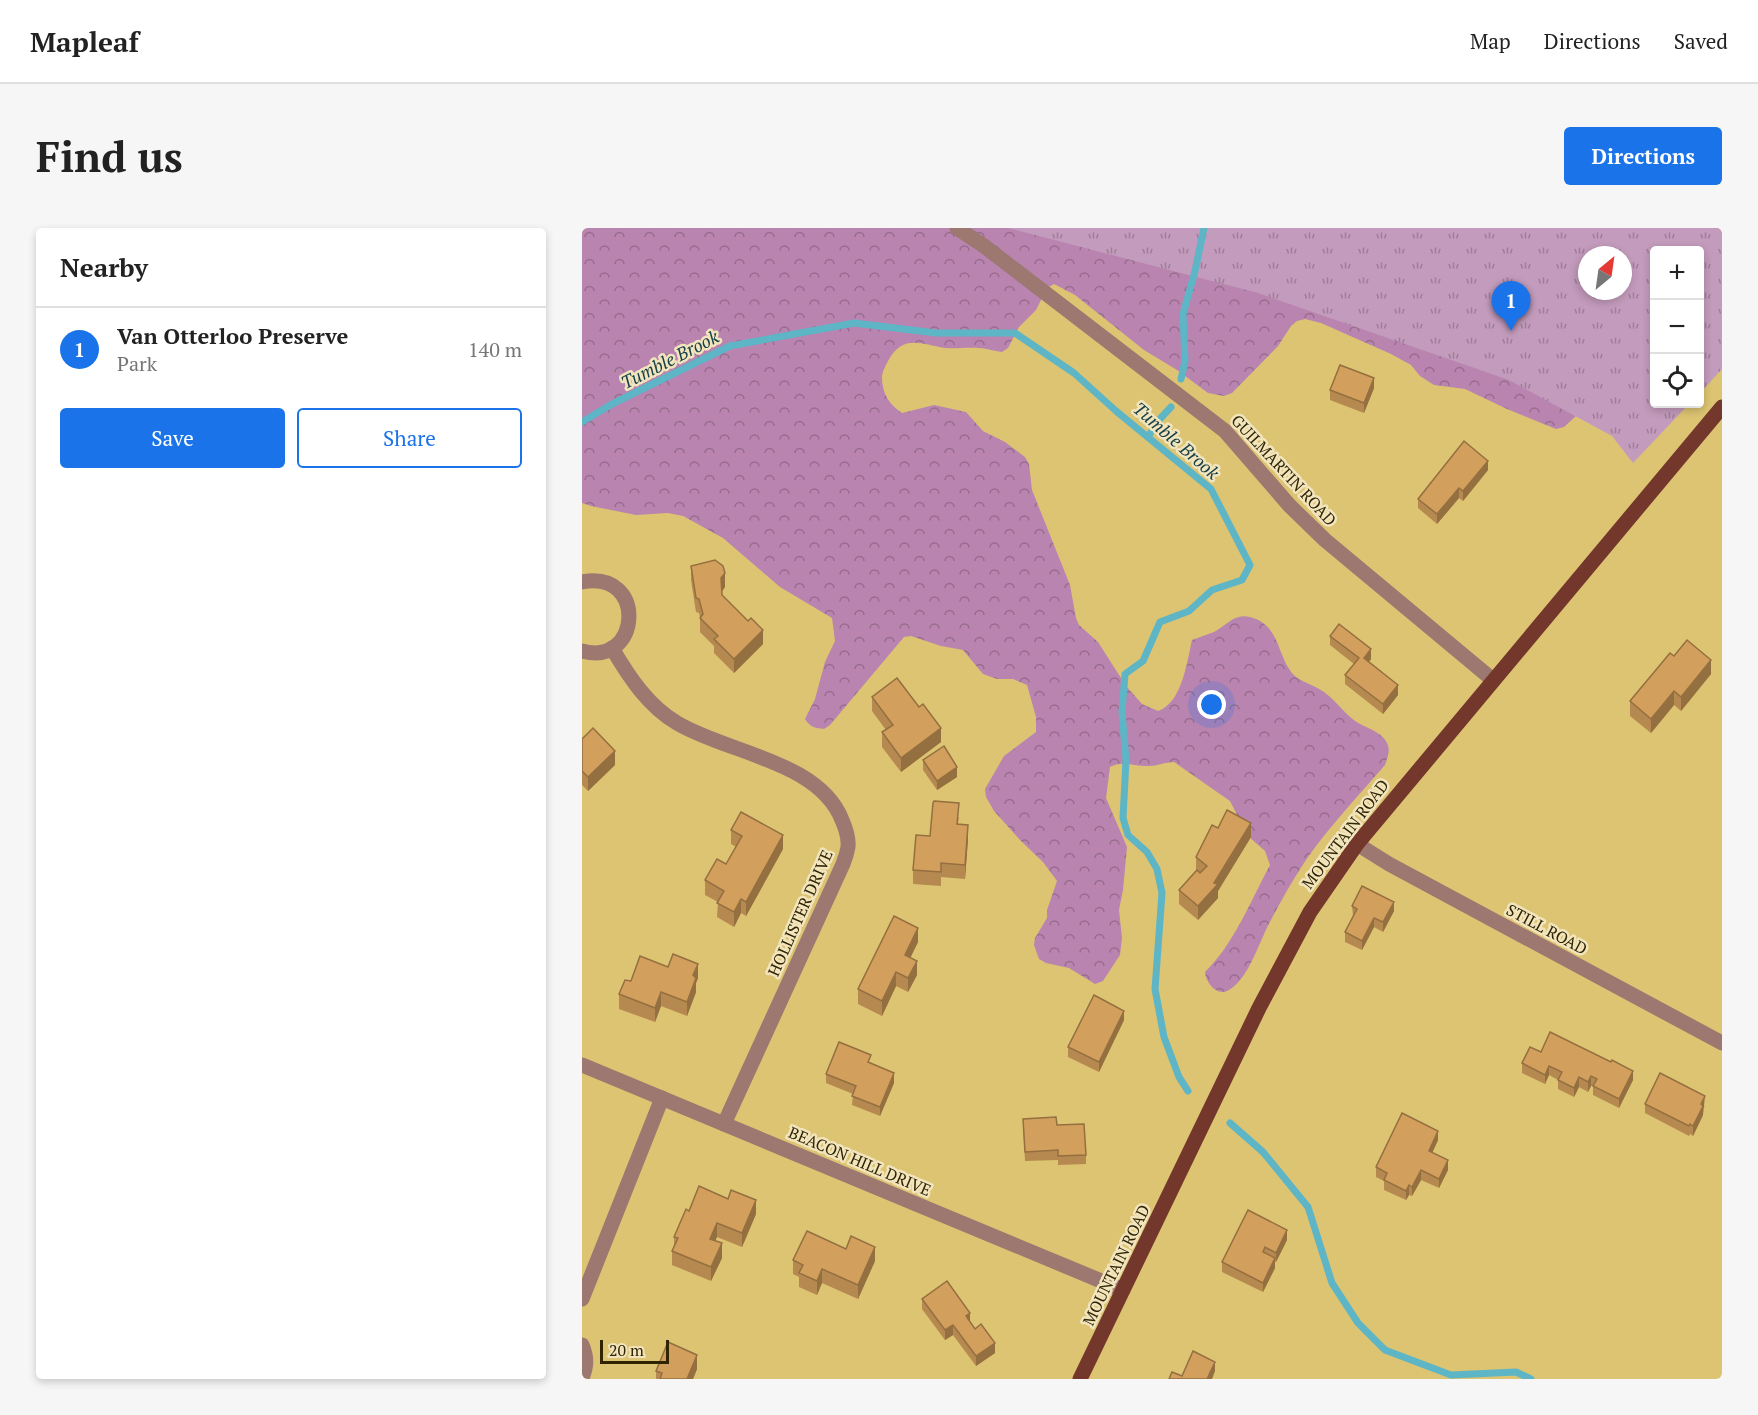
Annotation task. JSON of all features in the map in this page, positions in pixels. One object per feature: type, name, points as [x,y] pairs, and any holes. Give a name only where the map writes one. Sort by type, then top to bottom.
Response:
[{"type":"main road","name":"MOUNTAIN ROAD","points":[[1080,1379],[1290,947],[1328,883],[1357,844],[1722,407]]},
{"type":"street","name":"GUILMARTIN ROAD","points":[[957,228],[984,246],[1225,431],[1289,505],[1325,540],[1493,680]]},
{"type":"street","points":[[582,582],[603,581],[615,587],[629,606],[630,618],[628,630],[621,641],[612,648],[601,653],[582,651]]},
{"type":"street","name":"HOLLISTER DRIVE","points":[[612,648],[636,686],[660,711],[698,734],[786,768],[803,777],[831,800],[847,832],[848,847],[843,864],[724,1124]]},
{"type":"street","name":"STILL ROAD","points":[[1357,844],[1409,875],[1722,1043]]},
{"type":"street","name":"BEACON HILL DRIVE","points":[[582,1065],[1123,1290]]},
{"type":"street","points":[[582,1299],[662,1098]]},
{"type":"street","points":[[582,1345],[586,1357],[586,1369],[582,1378]]},
{"type":"green space","points":[[582,228],[1722,228],[1704,246],[1650,246],[1650,260],[1590,403],[1564,427],[1556,429],[1465,389],[1434,385],[1420,376],[1411,365],[1391,354],[1321,323],[1305,319],[1291,326],[1278,346],[1232,393],[1224,396],[1208,393],[1177,370],[1144,350],[1075,295],[1054,284],[1047,288],[1036,310],[1019,327],[1008,348],[1002,352],[981,348],[945,348],[913,343],[900,347],[888,361],[882,376],[883,389],[890,403],[902,413],[934,405],[966,412],[983,431],[1005,442],[1025,457],[1029,464],[1032,490],[1070,585],[1079,625],[1098,642],[1126,686],[1142,704],[1158,711],[1166,707],[1173,700],[1182,681],[1192,640],[1214,632],[1235,618],[1244,616],[1260,621],[1268,627],[1290,670],[1296,677],[1324,692],[1351,718],[1380,734],[1387,743],[1389,752],[1385,765],[1308,857],[1275,912],[1248,968],[1236,985],[1225,992],[1213,988],[1205,972],[1233,935],[1270,865],[1265,851],[1248,836],[1230,801],[1174,762],[1149,766],[1120,764],[1110,767],[1106,798],[1127,847],[1119,910],[1122,938],[1120,955],[1103,981],[1095,984],[1069,968],[1046,963],[1039,959],[1034,945],[1035,938],[1047,918],[1047,910],[1057,881],[1043,862],[994,811],[986,797],[985,789],[1004,756],[1036,732],[1036,717],[1027,685],[1013,679],[997,679],[983,674],[963,650],[941,646],[911,636],[904,637],[830,725],[824,729],[813,727],[805,719],[815,699],[825,662],[835,641],[832,618],[780,587],[723,538],[683,516],[668,513],[636,515],[582,503]]},
{"type":"green space","points":[[1008,228],[1722,228],[1722,369],[1704,389],[1704,246],[1650,246],[1650,408],[1685,408],[1633,463],[1612,436],[1509,380],[1258,293]]},
{"type":"building","points":[[1340,365],[1374,378],[1364,403],[1330,390]]},
{"type":"building","points":[[1464,441],[1488,461],[1463,491],[1459,488],[1437,514],[1418,499]]},
{"type":"building","points":[[715,560],[723,566],[725,573],[721,578],[722,595],[748,621],[751,618],[763,630],[734,659],[714,639],[718,636],[700,618],[703,614],[699,599],[696,598],[691,566]]},
{"type":"building","points":[[1339,624],[1371,649],[1364,658],[1398,685],[1383,704],[1345,675],[1359,658],[1330,636]]},
{"type":"building","points":[[1687,640],[1711,660],[1681,697],[1674,691],[1651,719],[1630,701],[1670,653],[1674,656]]},
{"type":"building","points":[[897,678],[919,707],[923,704],[941,728],[901,758],[882,732],[893,725],[872,697]]},
{"type":"building","points":[[593,728],[615,751],[588,777],[582,771],[582,739]]},
{"type":"building","points":[[944,746],[957,767],[937,781],[923,760]]},
{"type":"building","points":[[934,801],[959,803],[957,824],[968,825],[965,865],[941,863],[941,872],[913,870],[916,835],[930,836]]},
{"type":"building","points":[[1227,810],[1251,823],[1214,883],[1218,884],[1198,906],[1179,890],[1197,870],[1200,873],[1207,866],[1196,857],[1212,825],[1218,828]]},
{"type":"building","points":[[741,812],[783,835],[746,902],[741,899],[734,912],[717,903],[724,891],[705,880],[717,859],[726,864],[742,836],[731,830]]},
{"type":"building","points":[[1362,886],[1394,902],[1383,922],[1374,918],[1362,941],[1345,932],[1357,909],[1352,906]]},
{"type":"building","points":[[894,916],[918,928],[905,955],[917,961],[908,978],[896,972],[882,1001],[858,989]]},
{"type":"building","points":[[673,954],[698,964],[693,975],[696,978],[687,1002],[661,992],[655,1008],[619,994],[625,980],[631,981],[640,956],[668,967]]},
{"type":"building","points":[[1094,995],[1124,1011],[1099,1062],[1068,1047]]},
{"type":"building","points":[[1550,1032],[1633,1071],[1619,1099],[1593,1086],[1597,1079],[1591,1076],[1588,1082],[1579,1077],[1574,1088],[1558,1080],[1562,1072],[1549,1066],[1545,1075],[1522,1063],[1530,1047],[1541,1052]]},
{"type":"building","points":[[839,1042],[871,1055],[868,1062],[894,1073],[880,1107],[852,1096],[856,1086],[826,1074]]},
{"type":"building","points":[[1660,1073],[1705,1096],[1701,1104],[1703,1106],[1693,1126],[1645,1104]]},
{"type":"building","points":[[1402,1113],[1438,1131],[1429,1151],[1448,1160],[1439,1179],[1421,1170],[1412,1187],[1409,1185],[1406,1191],[1384,1180],[1387,1173],[1376,1167]]},
{"type":"building","points":[[1056,1117],[1057,1125],[1084,1124],[1086,1155],[1058,1156],[1058,1150],[1025,1152],[1023,1119]]},
{"type":"building","points":[[699,1186],[728,1199],[731,1190],[756,1200],[742,1233],[717,1223],[710,1239],[722,1243],[711,1267],[672,1251],[678,1238],[674,1237],[686,1209],[689,1211]]},
{"type":"building","points":[[1248,1210],[1287,1230],[1276,1253],[1265,1247],[1263,1252],[1275,1258],[1263,1283],[1222,1262]]},
{"type":"building","points":[[807,1231],[846,1249],[851,1236],[875,1247],[858,1285],[822,1269],[817,1281],[799,1273],[803,1265],[793,1260]]},
{"type":"building","points":[[947,1281],[970,1313],[966,1316],[975,1329],[981,1324],[995,1343],[976,1356],[953,1325],[945,1330],[922,1299]]},
{"type":"building","points":[[668,1342],[697,1355],[687,1379],[660,1379],[662,1373],[656,1371]]},
{"type":"building","points":[[1193,1351],[1215,1362],[1207,1379],[1169,1379],[1172,1372],[1182,1376]]},
{"type":"waterway","points":[[1181,379],[1185,361],[1183,314],[1204,228]]},
{"type":"waterway","name":"Tumble Brook","points":[[582,422],[612,404],[730,346],[854,323],[936,333],[1015,333],[1074,373],[1116,411],[1211,489],[1250,565],[1242,580],[1212,590],[1189,611],[1160,622],[1143,661],[1125,674],[1122,712],[1126,760],[1123,818],[1128,835],[1147,852],[1157,869],[1162,893],[1155,989],[1164,1037],[1179,1077],[1188,1091]]},
{"type":"waterway","points":[[1148,437],[1171,407]]},
{"type":"waterway","name":"Tumble Brook","points":[[1230,1123],[1263,1152],[1308,1207],[1332,1283],[1358,1323],[1385,1350],[1451,1375],[1516,1372],[1531,1379]]},
{"type":"place","name":"Van Otterloo Preserve","points":[[1511,331]]}]
